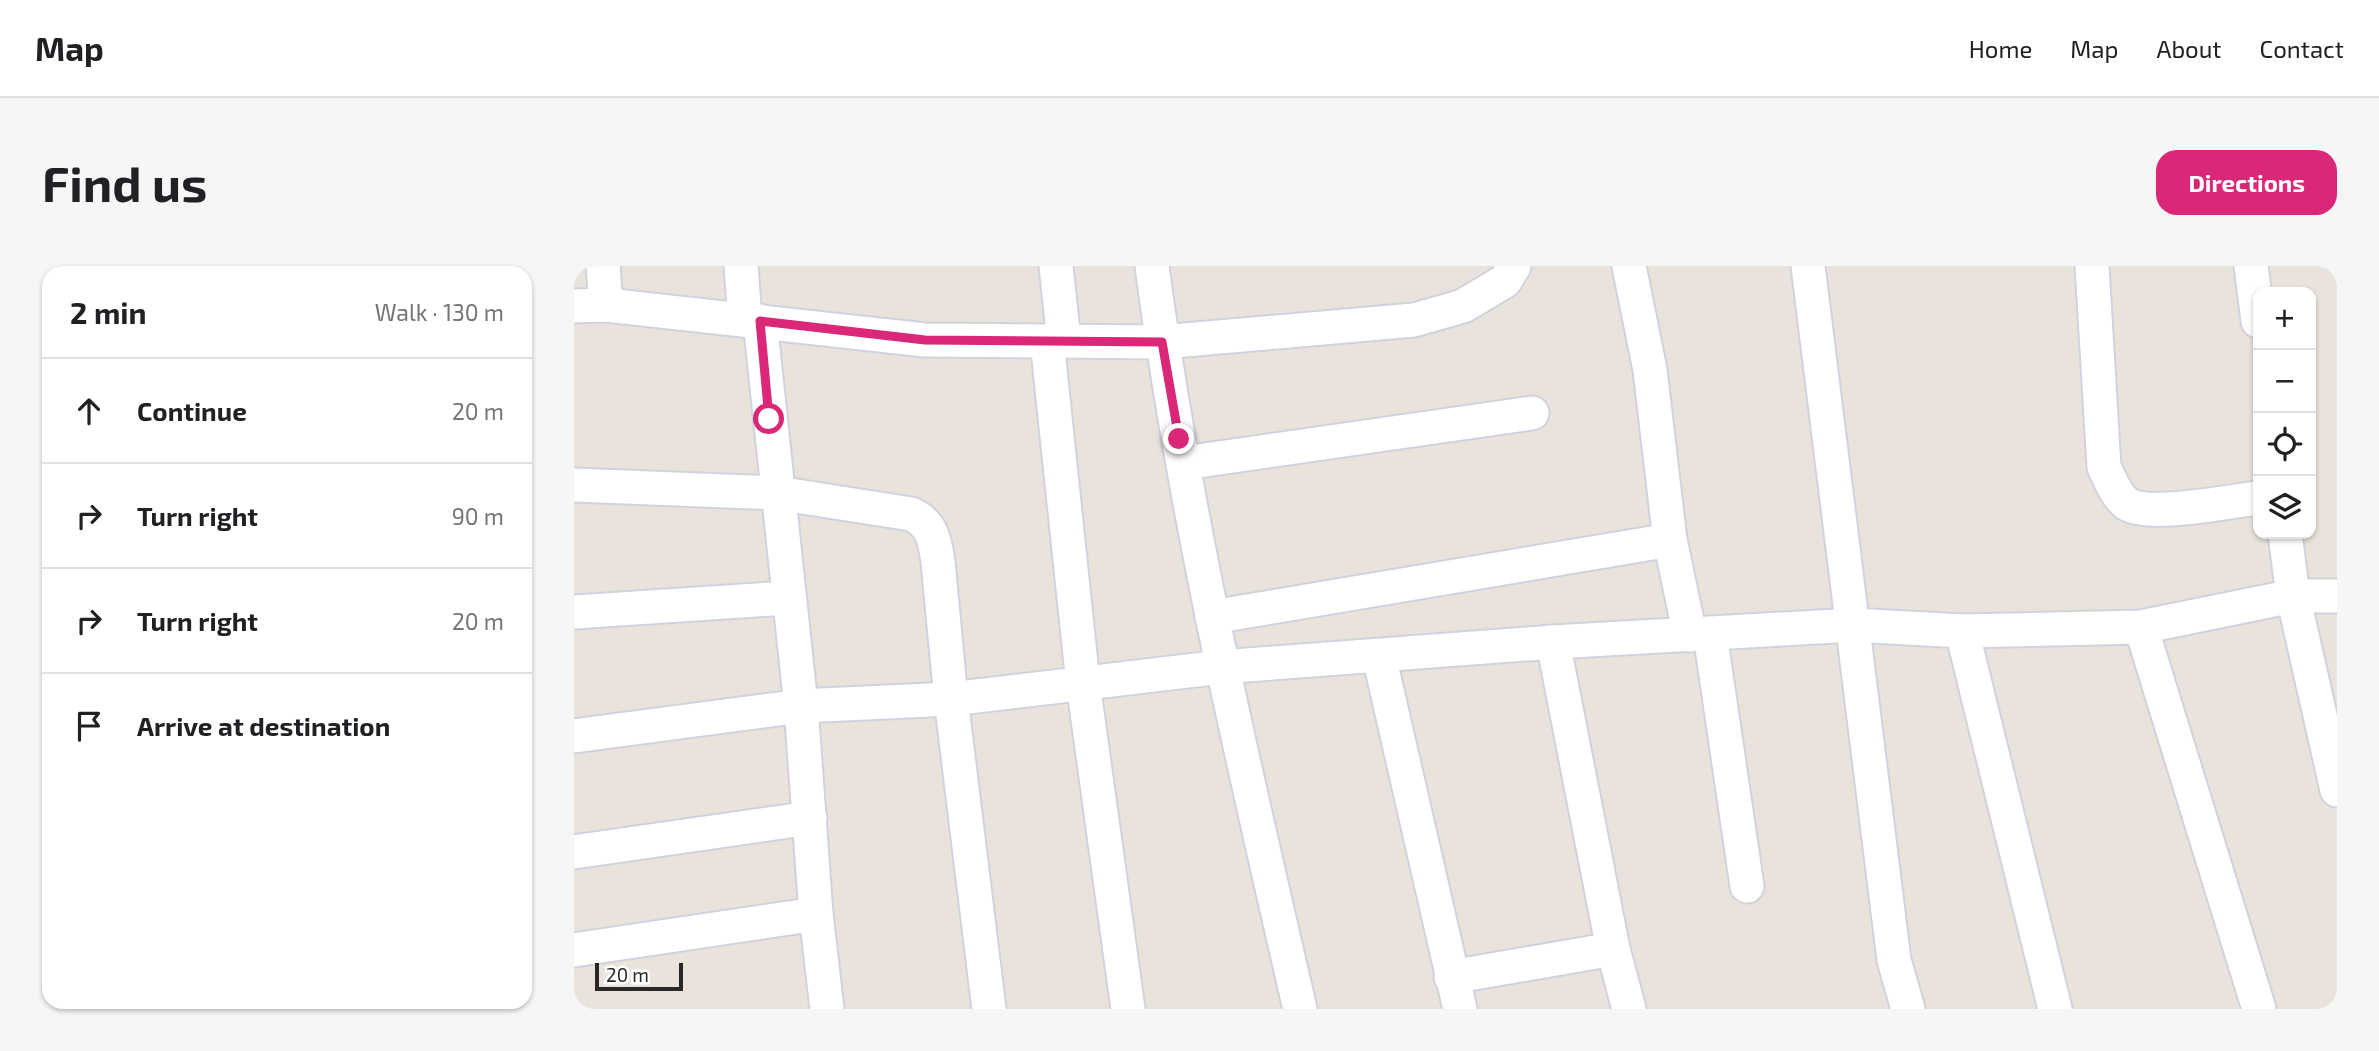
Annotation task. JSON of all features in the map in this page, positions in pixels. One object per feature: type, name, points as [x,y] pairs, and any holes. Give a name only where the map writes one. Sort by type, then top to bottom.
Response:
[{"type":"street","points":[[603,266],[607,305]]},
{"type":"street","points":[[741,266],[753,320],[777,493],[801,706],[816,914],[827,1009]]},
{"type":"street","points":[[1056,266],[1055,341],[1083,683],[1128,1009]]},
{"type":"street","points":[[1153,266],[1162,342],[1221,667],[1300,1009]]},
{"type":"street","points":[[574,306],[607,305],[925,340],[1162,342],[1414,320],[1463,306],[1505,281],[1514,266]]},
{"type":"street","points":[[1629,266],[1650,370],[1670,540],[1700,635],[1747,886]]},
{"type":"street","points":[[1808,266],[1894,960],[1908,1009]]},
{"type":"street","points":[[2092,266],[2104,467],[2114,488],[2128,504],[2149,509],[2253,499]]},
{"type":"street","points":[[2251,266],[2254,287]]},
{"type":"street","points":[[1184,463],[1532,413]]},
{"type":"street","points":[[574,485],[777,493],[911,514],[929,527],[935,541],[938,562],[951,699],[989,1009]]},
{"type":"street","points":[[2286,539],[2293,596],[2337,790]]},
{"type":"street","points":[[1212,617],[1670,540]]},
{"type":"street","points":[[574,736],[801,706],[951,699],[1221,667],[1553,642],[1853,625],[1962,631],[2140,627],[2293,596],[2337,596]]},
{"type":"street","points":[[574,612],[787,598]]},
{"type":"street","points":[[2140,627],[2259,1009]]},
{"type":"street","points":[[1962,631],[2054,1009]]},
{"type":"street","points":[[1553,642],[1613,949],[1629,1009]]},
{"type":"street","points":[[1379,656],[1460,1009]]},
{"type":"street","points":[[574,852],[810,818]]},
{"type":"street","points":[[574,950],[816,914]]},
{"type":"street","points":[[1451,977],[1613,949]]},
{"type":"route","points":[[769,419],[760,321],[925,340],[1162,342],[1179,439]]}]
